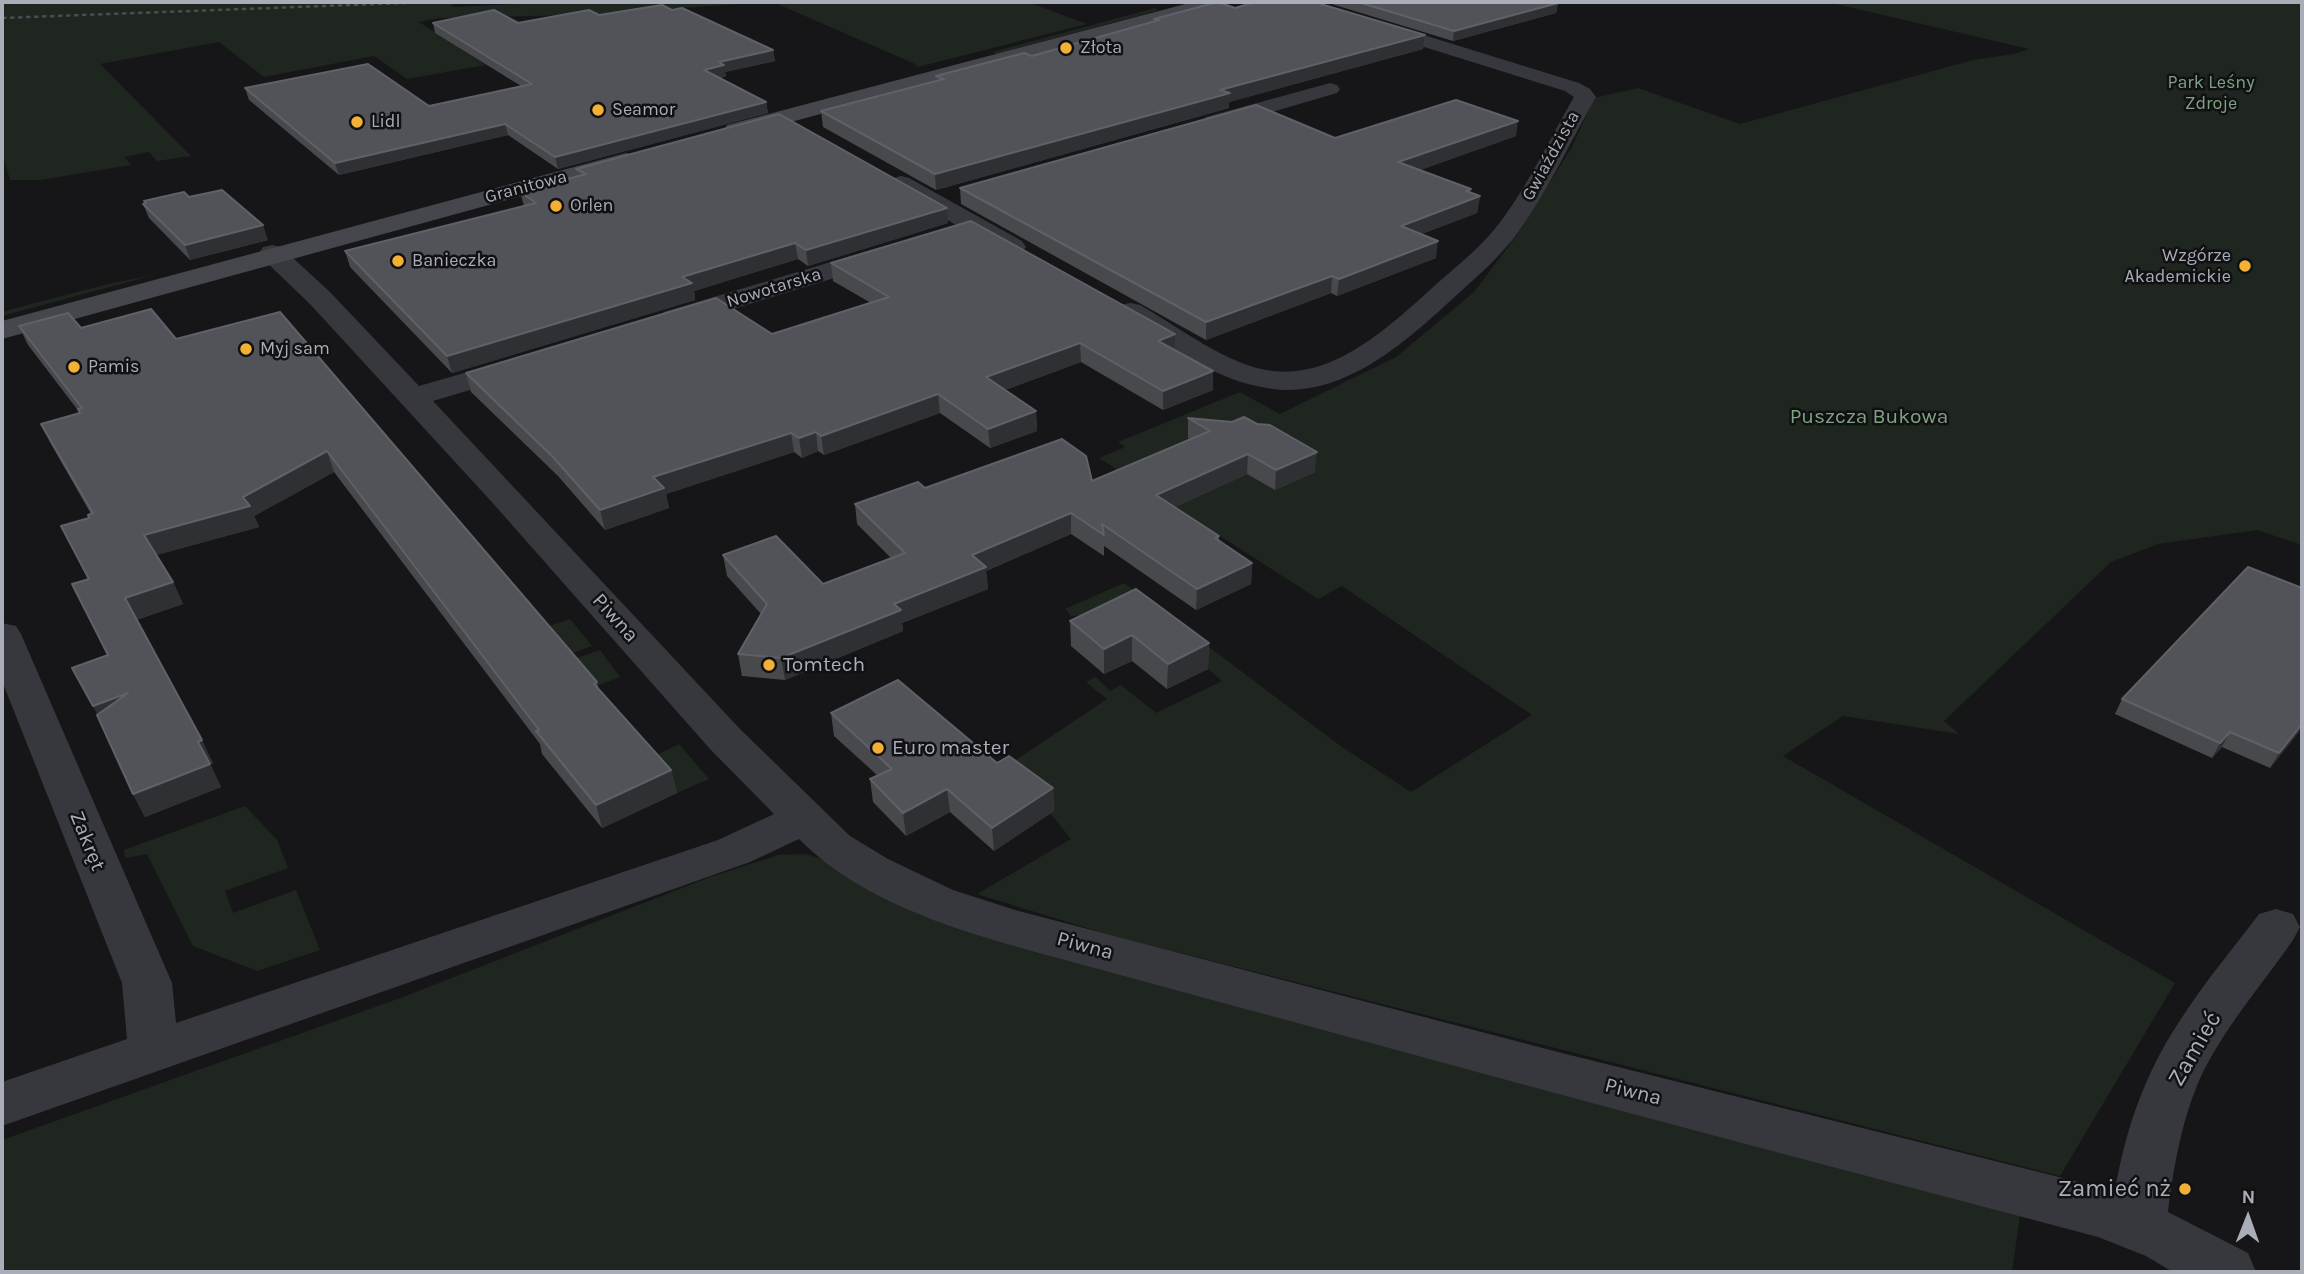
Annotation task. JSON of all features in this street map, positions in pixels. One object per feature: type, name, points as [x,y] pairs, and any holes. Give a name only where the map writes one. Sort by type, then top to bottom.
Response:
[{"type":"street","points":[[714,135],[1213,2]]},
{"type":"street","name":"Gwiaździsta","points":[[1104,297],[1231,369],[1276,381],[1317,375],[1378,348],[1497,244],[1522,208],[1584,97],[1583,93],[1572,87],[1299,2]]},
{"type":"street","points":[[1197,127],[1330,89]]},
{"type":"street","points":[[1258,110],[1291,123]]},
{"type":"street","points":[[783,117],[808,131]]},
{"type":"street","name":"Granitowa","points":[[2,330],[645,154]]},
{"type":"street","points":[[885,174],[1035,258]]},
{"type":"street","points":[[934,201],[957,194]]},
{"type":"street","points":[[938,237],[975,226]]},
{"type":"street","name":"Nowotarska","points":[[652,325],[901,249]]},
{"type":"street","name":"Piwna","points":[[274,254],[502,493],[725,740],[834,847],[872,871],[936,902],[1011,927],[1572,1076],[2105,1213],[2137,1226],[2227,1272]]},
{"type":"street","points":[[411,398],[551,356]]},
{"type":"street","name":"Zakręt","points":[[2,634],[147,983],[154,1052]]},
{"type":"street","points":[[2,1104],[734,851],[805,818]]},
{"type":"street","name":"Zamieć","points":[[2137,1226],[2146,1165],[2176,1073],[2204,1027],[2276,927]]},
{"type":"green space","points":[[2,2],[456,2],[451,7],[566,2],[770,2],[579,15],[439,18],[419,22],[486,65],[407,79],[374,56],[264,77],[219,42],[100,64],[191,156],[157,161],[149,152],[125,157],[131,165],[40,180],[10,180],[2,152]]},
{"type":"green space","points":[[773,2],[1028,2],[1087,24],[918,67]]},
{"type":"green space","points":[[1827,2],[2302,2],[2302,545],[2257,530],[2158,544],[2111,562],[1944,721],[1959,734],[1843,716],[1783,756],[2175,983],[2060,1176],[1106,934],[977,894],[1071,839],[1010,764],[1107,699],[1086,682],[1096,677],[1110,691],[1121,685],[1156,713],[1222,681],[1208,669],[1086,615],[1071,616],[1065,609],[1124,583],[1342,747],[1411,792],[1532,715],[1342,586],[1318,599],[1099,458],[1125,447],[1118,442],[1240,392],[1280,414],[1396,357],[1474,292],[1517,235],[1572,147],[1594,98],[1638,88],[1740,124],[1973,60],[2029,49]]},
{"type":"green space","points":[[1155,8],[1158,10],[997,54],[992,52]]},
{"type":"green space","points":[[154,275],[2,316],[2,312],[16,308]]},
{"type":"green space","points":[[570,619],[592,646],[562,657],[539,630]]},
{"type":"green space","points":[[600,650],[620,677],[589,689],[566,662]]},
{"type":"green space","points":[[679,744],[709,779],[677,793],[646,760]]},
{"type":"green space","points":[[245,806],[277,840],[288,868],[225,891],[233,913],[296,890],[320,950],[257,971],[193,946],[147,854],[125,858],[124,850]]},
{"type":"green space","points":[[805,854],[2020,1215],[2012,1272],[2,1272],[2,1140],[403,997],[705,879],[778,855]]},
{"type":"building","points":[[1218,2],[1235,8],[1255,2],[1314,2],[1425,35],[1220,90],[1230,93],[935,174],[821,111],[944,79],[936,76],[1024,53],[1032,56]]},
{"type":"building","points":[[1358,2],[1555,2],[1558,3],[1454,31]]},
{"type":"building","points":[[662,5],[672,10],[682,8],[773,50],[719,62],[724,65],[704,70],[766,102],[555,157],[505,124],[335,163],[245,88],[368,64],[429,106],[532,84],[433,23],[494,10],[518,23],[589,10],[599,15]]},
{"type":"building","points":[[1456,100],[1518,121],[1398,162],[1471,189],[1466,191],[1480,196],[1401,226],[1438,241],[1339,279],[1332,276],[1206,322],[960,188],[1256,105],[1335,138]]},
{"type":"building","points":[[779,114],[947,208],[806,250],[795,243],[682,277],[692,283],[447,356],[345,251],[536,203],[520,192],[586,174],[576,169]]},
{"type":"building","points":[[222,190],[263,225],[185,245],[143,204],[146,203],[144,201],[184,192],[189,197]]},
{"type":"building","points":[[971,221],[1175,334],[1158,341],[1213,371],[1163,391],[1080,343],[986,377],[1036,411],[988,429],[938,394],[821,436],[816,432],[799,438],[791,433],[653,477],[664,488],[600,510],[552,456],[466,373],[716,298],[772,334],[889,297],[831,263]]},
{"type":"building","points":[[151,309],[176,339],[280,312],[597,682],[594,684],[671,770],[596,805],[536,731],[539,730],[327,451],[243,497],[250,506],[144,535],[173,582],[125,598],[202,740],[198,742],[210,764],[133,794],[97,715],[128,693],[93,706],[72,668],[108,655],[72,584],[89,579],[61,526],[89,518],[88,515],[93,513],[41,424],[80,413],[78,409],[82,408],[19,326],[68,313],[81,328]]},
{"type":"building","points":[[1244,417],[1257,424],[1270,425],[1317,452],[1276,470],[1248,454],[1156,495],[1219,536],[1215,538],[1252,563],[1197,589],[1102,524],[1104,535],[1071,513],[972,555],[986,567],[894,604],[901,610],[781,658],[738,654],[767,604],[723,555],[776,536],[823,584],[905,553],[855,504],[918,482],[925,488],[1062,439],[1086,456],[1092,481],[1210,431],[1188,418],[1232,422]]},
{"type":"building","points":[[2248,567],[2302,588],[2302,724],[2279,753],[2230,732],[2220,743],[2122,699]]},
{"type":"building","points":[[1136,589],[1209,643],[1168,664],[1132,635],[1104,649],[1070,621]]},
{"type":"building","points":[[898,680],[997,763],[1009,756],[1053,788],[992,828],[947,789],[903,813],[870,779],[892,769],[831,713]]},
{"type":"railway","points":[[2,18],[431,2]]},
{"type":"place","name":"Złota","points":[[1066,48]]},
{"type":"place","name":"Seamor","points":[[598,110]]},
{"type":"place","name":"Lidl","points":[[357,122]]},
{"type":"place","name":"Orlen","points":[[556,206]]},
{"type":"place","name":"Banieczka","points":[[398,261]]},
{"type":"place","name":"Wzgórze Akademickie","points":[[2245,266]]},
{"type":"place","name":"Myj sam","points":[[246,349]]},
{"type":"place","name":"Pamis","points":[[74,367]]},
{"type":"place","name":"Tomtech","points":[[769,665]]},
{"type":"place","name":"Euro master","points":[[878,748]]},
{"type":"place","name":"Zamieć nż","points":[[2185,1189]]},
{"type":"park label","name":"Park Leśny Zdroje","points":[[2211,93]]},
{"type":"park label","name":"Puszcza Bukowa","points":[[1869,417]]}]
